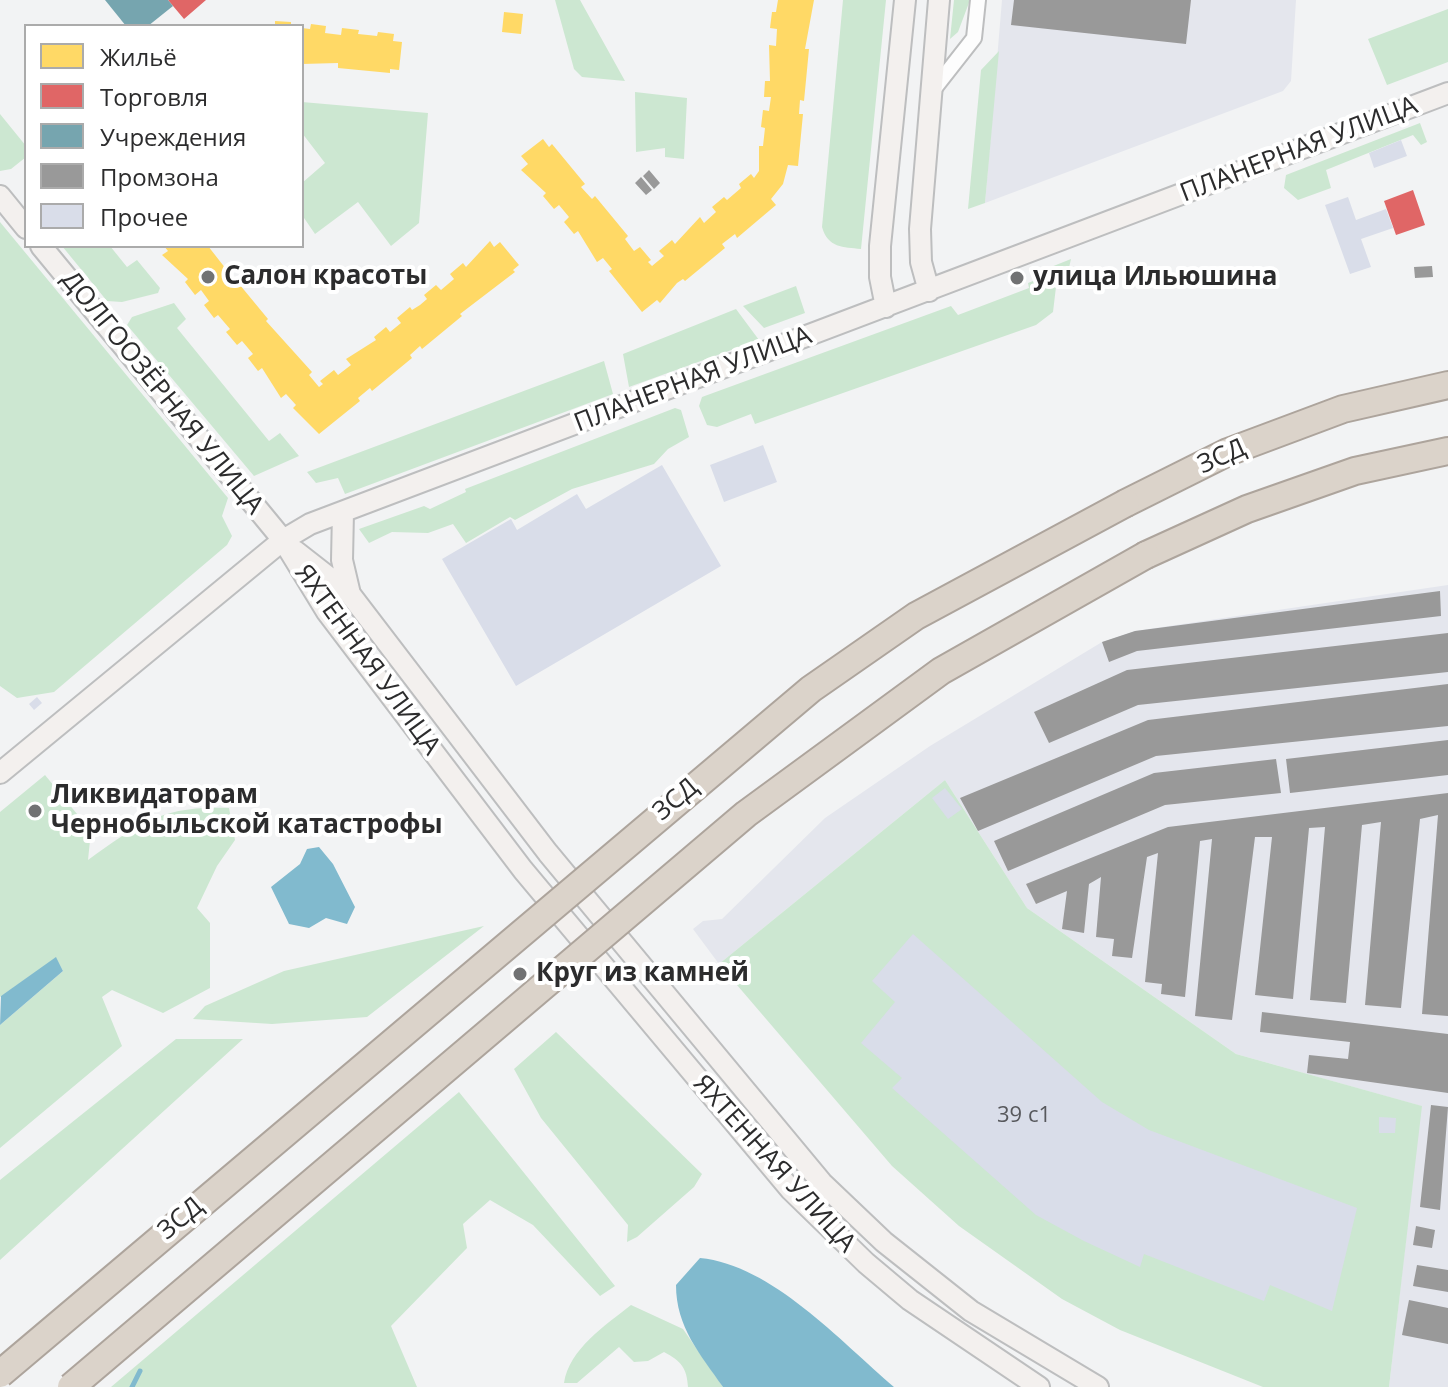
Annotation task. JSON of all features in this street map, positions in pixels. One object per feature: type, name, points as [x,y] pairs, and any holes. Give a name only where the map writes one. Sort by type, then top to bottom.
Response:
[{"type":"highway","name":"ЗСД","points":[[0,1374],[712,770],[811,689],[916,616],[1228,452],[1343,409],[1448,385]]},
{"type":"highway","points":[[71,1387],[746,814],[941,671],[1146,555],[1247,509],[1355,471],[1448,451]]},
{"type":"main road","points":[[886,307],[880,277],[880,246],[905,0]]},
{"type":"main road","points":[[929,291],[921,262],[920,229],[939,0]]},
{"type":"main road","name":"ПЛАНЕРНАЯ УЛИЦА","points":[[2,767],[283,540],[310,524],[1448,93]]},
{"type":"main road","points":[[0,196],[24,226]]},
{"type":"main road","name":"ДОЛГООЗЁРНАЯ УЛИЦА","points":[[43,248],[283,540]]},
{"type":"main road","points":[[343,512],[342,560],[350,594]]},
{"type":"main road","name":"ЯХТЕННАЯ УЛИЦА","points":[[283,540],[350,594],[548,853],[822,1183],[884,1242],[971,1311],[1098,1387]]},
{"type":"main road","name":"ЯХТЕННАЯ УЛИЦА","points":[[283,540],[327,612],[481,817],[791,1190],[866,1263],[910,1300],[1039,1387]]},
{"type":"street","points":[[934,89],[974,38],[978,0]]},
{"type":"shaded area","points":[[1002,0],[1296,0],[1291,81],[1283,91],[985,203]]},
{"type":"shaded area","points":[[1448,585],[1448,1387],[1389,1387],[1421,1106],[1236,1054],[1027,908],[945,780],[719,964],[693,929],[703,921],[722,919],[825,818],[930,746],[1102,642],[1135,631]]},
{"type":"green space","points":[[555,0],[580,0],[625,81],[582,77],[574,69]]},
{"type":"green space","points":[[843,0],[886,0],[861,249],[832,243],[822,227]]},
{"type":"green space","points":[[954,0],[970,0],[958,32],[950,39]]},
{"type":"green space","points":[[1448,9],[1448,62],[1387,85],[1368,39]]},
{"type":"green space","points":[[999,51],[985,203],[968,209],[981,70]]},
{"type":"green space","points":[[635,92],[687,98],[684,159],[665,157],[665,148],[636,152]]},
{"type":"green space","points":[[304,102],[428,113],[419,223],[391,246],[358,202],[315,234],[304,218],[304,181],[325,163],[304,136]]},
{"type":"green space","points":[[0,114],[24,144],[24,159],[11,169],[0,171]]},
{"type":"green space","points":[[1420,123],[1427,142],[1421,145],[1413,135],[1326,170],[1331,188],[1298,200],[1284,188],[1286,175]]},
{"type":"green space","points":[[0,222],[228,498],[222,516],[232,536],[227,545],[54,692],[17,698],[0,686]]},
{"type":"green space","points":[[64,248],[112,248],[127,267],[137,260],[160,288],[158,293],[122,302],[107,301]]},
{"type":"green space","points":[[1071,259],[1066,281],[1056,287],[1053,312],[1036,325],[755,424],[751,414],[717,427],[707,425],[699,406],[702,397],[951,306],[958,315],[1029,288],[1028,283],[1043,277],[1041,271]]},
{"type":"green space","points":[[796,286],[805,313],[764,328],[743,306]]},
{"type":"green space","points":[[174,303],[186,319],[177,328],[269,441],[280,433],[299,456],[254,476],[127,325],[132,317]]},
{"type":"green space","points":[[736,309],[759,340],[629,387],[623,354]]},
{"type":"green space","points":[[604,361],[613,394],[345,494],[338,478],[316,483],[307,472]]},
{"type":"green space","points":[[675,408],[681,410],[689,437],[668,449],[654,464],[572,489],[515,520],[510,517],[466,543],[453,524],[428,533],[392,532],[369,543],[359,529],[424,506],[430,509],[466,492],[465,489]]},
{"type":"green space","points":[[45,775],[91,831],[88,860],[138,826],[169,813],[186,810],[229,808],[235,840],[217,866],[197,908],[210,923],[210,988],[163,1013],[112,990],[102,997],[122,1046],[0,1148],[0,1025],[63,971],[56,958],[0,997],[0,812]]},
{"type":"green space","points":[[945,780],[1027,908],[1236,1054],[1422,1106],[1389,1387],[1263,1387],[1120,1330],[1062,1299],[959,1226],[892,1166],[719,964]]},
{"type":"green space","points":[[484,926],[367,1017],[272,1024],[193,1019],[205,1006],[284,971]]},
{"type":"green space","points":[[556,1032],[702,1174],[694,1187],[637,1237],[627,1242],[628,1225],[541,1118],[514,1069]]},
{"type":"green space","points":[[176,1039],[243,1039],[0,1260],[0,1180]]},
{"type":"green space","points":[[459,1092],[615,1286],[600,1296],[533,1225],[490,1200],[463,1224],[467,1248],[391,1326],[417,1387],[111,1387]]},
{"type":"green space","points":[[631,1305],[683,1329],[723,1387],[688,1387],[684,1370],[670,1355],[664,1352],[648,1361],[634,1362],[619,1347],[577,1383],[564,1383],[573,1359],[581,1349]]},
{"type":"water","points":[[319,847],[333,864],[355,907],[347,924],[326,918],[309,928],[289,924],[271,887],[300,864],[307,849]]},
{"type":"water","points":[[56,957],[63,971],[0,1025],[1,996]]},
{"type":"water","points":[[700,1258],[727,1264],[779,1290],[828,1328],[894,1387],[723,1387],[691,1339],[677,1300],[676,1285]]},
{"type":"building: Жильё","points":[[778,0],[814,0],[805,49],[809,49],[804,101],[800,100],[799,114],[803,114],[798,166],[788,165],[783,184],[771,199],[776,205],[737,238],[735,234],[722,244],[725,248],[685,281],[683,279],[677,283],[660,303],[657,300],[642,312],[609,271],[612,269],[603,258],[597,262],[578,231],[574,234],[564,222],[569,217],[559,205],[554,209],[543,196],[546,193],[521,170],[528,164],[521,156],[543,139],[549,147],[552,144],[585,184],[581,187],[592,199],[595,196],[628,236],[625,239],[634,251],[640,247],[652,266],[664,256],[659,251],[672,240],[675,244],[700,217],[704,223],[716,212],[712,207],[724,197],[727,200],[741,188],[739,184],[751,174],[754,178],[759,171],[759,146],[763,146],[765,128],[761,127],[763,110],[769,111],[771,97],[764,97],[765,81],[770,81],[769,45],[776,46],[777,29],[770,28],[772,12],[776,12]]},
{"type":"building: Жильё","points":[[504,12],[523,14],[521,34],[502,32]]},
{"type":"building: Жильё","points":[[311,24],[326,26],[325,33],[341,35],[342,28],[359,30],[358,34],[394,34],[393,41],[402,42],[399,70],[390,69],[390,73],[338,68],[338,63],[304,64],[304,28],[310,29]]},
{"type":"building: Жильё","points":[[490,241],[494,247],[500,242],[519,265],[513,270],[515,272],[460,314],[462,316],[422,349],[420,346],[410,355],[412,358],[372,391],[370,388],[358,398],[360,401],[319,434],[293,408],[296,405],[286,394],[281,398],[262,368],[258,371],[248,358],[253,354],[242,341],[237,345],[226,332],[230,329],[218,315],[214,318],[204,305],[209,301],[201,290],[195,295],[185,282],[188,279],[162,255],[168,251],[166,248],[210,248],[233,282],[235,279],[268,319],[266,321],[312,372],[309,375],[319,387],[323,384],[320,381],[334,370],[338,375],[351,365],[346,359],[376,340],[374,337],[386,327],[390,332],[401,323],[397,318],[410,307],[412,310],[420,305],[427,299],[424,295],[436,285],[441,290],[454,279],[450,274],[463,263],[466,267]]},
{"type":"building: Торговля","points":[[168,0],[206,0],[184,19]]},
{"type":"building: Торговля","points":[[1413,190],[1425,225],[1396,235],[1384,201]]},
{"type":"building: Учреждения","points":[[105,0],[168,0],[173,6],[150,24],[124,24]]},
{"type":"building: Промзона","points":[[1014,0],[1191,0],[1186,44],[1011,25]]},
{"type":"building: Промзона","points":[[649,170],[660,183],[654,189],[643,176]]},
{"type":"building: Промзона","points":[[641,177],[652,190],[646,195],[635,183]]},
{"type":"building: Промзона","points":[[1432,266],[1433,277],[1415,278],[1414,267]]},
{"type":"building: Промзона","points":[[1440,591],[1441,616],[1137,651],[1109,662],[1102,642],[1135,631]]},
{"type":"building: Промзона","points":[[1448,633],[1448,672],[1138,705],[1049,743],[1034,712],[1127,670]]},
{"type":"building: Промзона","points":[[1448,684],[1448,726],[1156,756],[978,831],[960,798],[1148,720]]},
{"type":"building: Промзона","points":[[1448,740],[1448,775],[1290,793],[1286,759]]},
{"type":"building: Промзона","points":[[1276,759],[1281,793],[1165,805],[1008,871],[994,841],[1154,773]]},
{"type":"building: Промзона","points":[[1448,793],[1448,1016],[1422,1014],[1438,815],[1420,819],[1401,1008],[1365,1005],[1381,822],[1362,825],[1346,1003],[1310,1000],[1325,827],[1309,828],[1293,999],[1255,995],[1272,837],[1255,837],[1232,1020],[1195,1016],[1212,839],[1200,841],[1185,997],[1161,994],[1162,984],[1145,982],[1158,853],[1147,857],[1132,958],[1112,956],[1114,939],[1096,937],[1101,877],[1089,884],[1084,933],[1062,929],[1067,891],[1036,904],[1026,884],[1168,827]]},
{"type":"building: Промзона","points":[[1262,1012],[1448,1034],[1448,1093],[1307,1073],[1309,1055],[1348,1059],[1350,1042],[1260,1032]]},
{"type":"building: Промзона","points":[[1431,1105],[1448,1107],[1440,1210],[1420,1207]]},
{"type":"building: Промзона","points":[[1416,1226],[1435,1230],[1432,1248],[1413,1245]]},
{"type":"building: Промзона","points":[[1417,1265],[1448,1270],[1448,1292],[1413,1286]]},
{"type":"building: Промзона","points":[[1409,1300],[1448,1308],[1448,1344],[1402,1335]]},
{"type":"building: Прочее","points":[[1401,140],[1407,156],[1374,168],[1369,153]]},
{"type":"building: Прочее","points":[[1348,197],[1356,220],[1386,209],[1393,228],[1361,239],[1371,267],[1350,274],[1325,205]]},
{"type":"building: Прочее","points":[[763,445],[777,482],[724,502],[710,465]]},
{"type":"building: Прочее","points":[[662,465],[721,566],[516,686],[442,559],[511,519],[517,530],[577,494],[586,509]]},
{"type":"building: Прочее","points":[[37,697],[42,703],[34,710],[29,704]]},
{"type":"building: Прочее","points":[[945,788],[962,809],[948,819],[932,798]]},
{"type":"building: Прочее","points":[[913,934],[1102,1102],[1149,1130],[1357,1208],[1332,1311],[1270,1285],[1264,1301],[1144,1254],[1140,1267],[1084,1241],[1036,1215],[892,1088],[902,1078],[861,1043],[895,1002],[872,981]]},
{"type":"building: Прочее","points":[[1379,1117],[1396,1118],[1395,1133],[1379,1133]]},
{"type":"waterway","points":[[132,1387],[140,1371]]},
{"type":"place","name":"Салон красоты","points":[[208,277]]},
{"type":"place","name":"улица Ильюшина","points":[[1017,278]]},
{"type":"place","name":"Ликвидаторам Чернобыльской катастрофы","points":[[35,811]]},
{"type":"place","name":"Круг из камней","points":[[520,974]]}]
